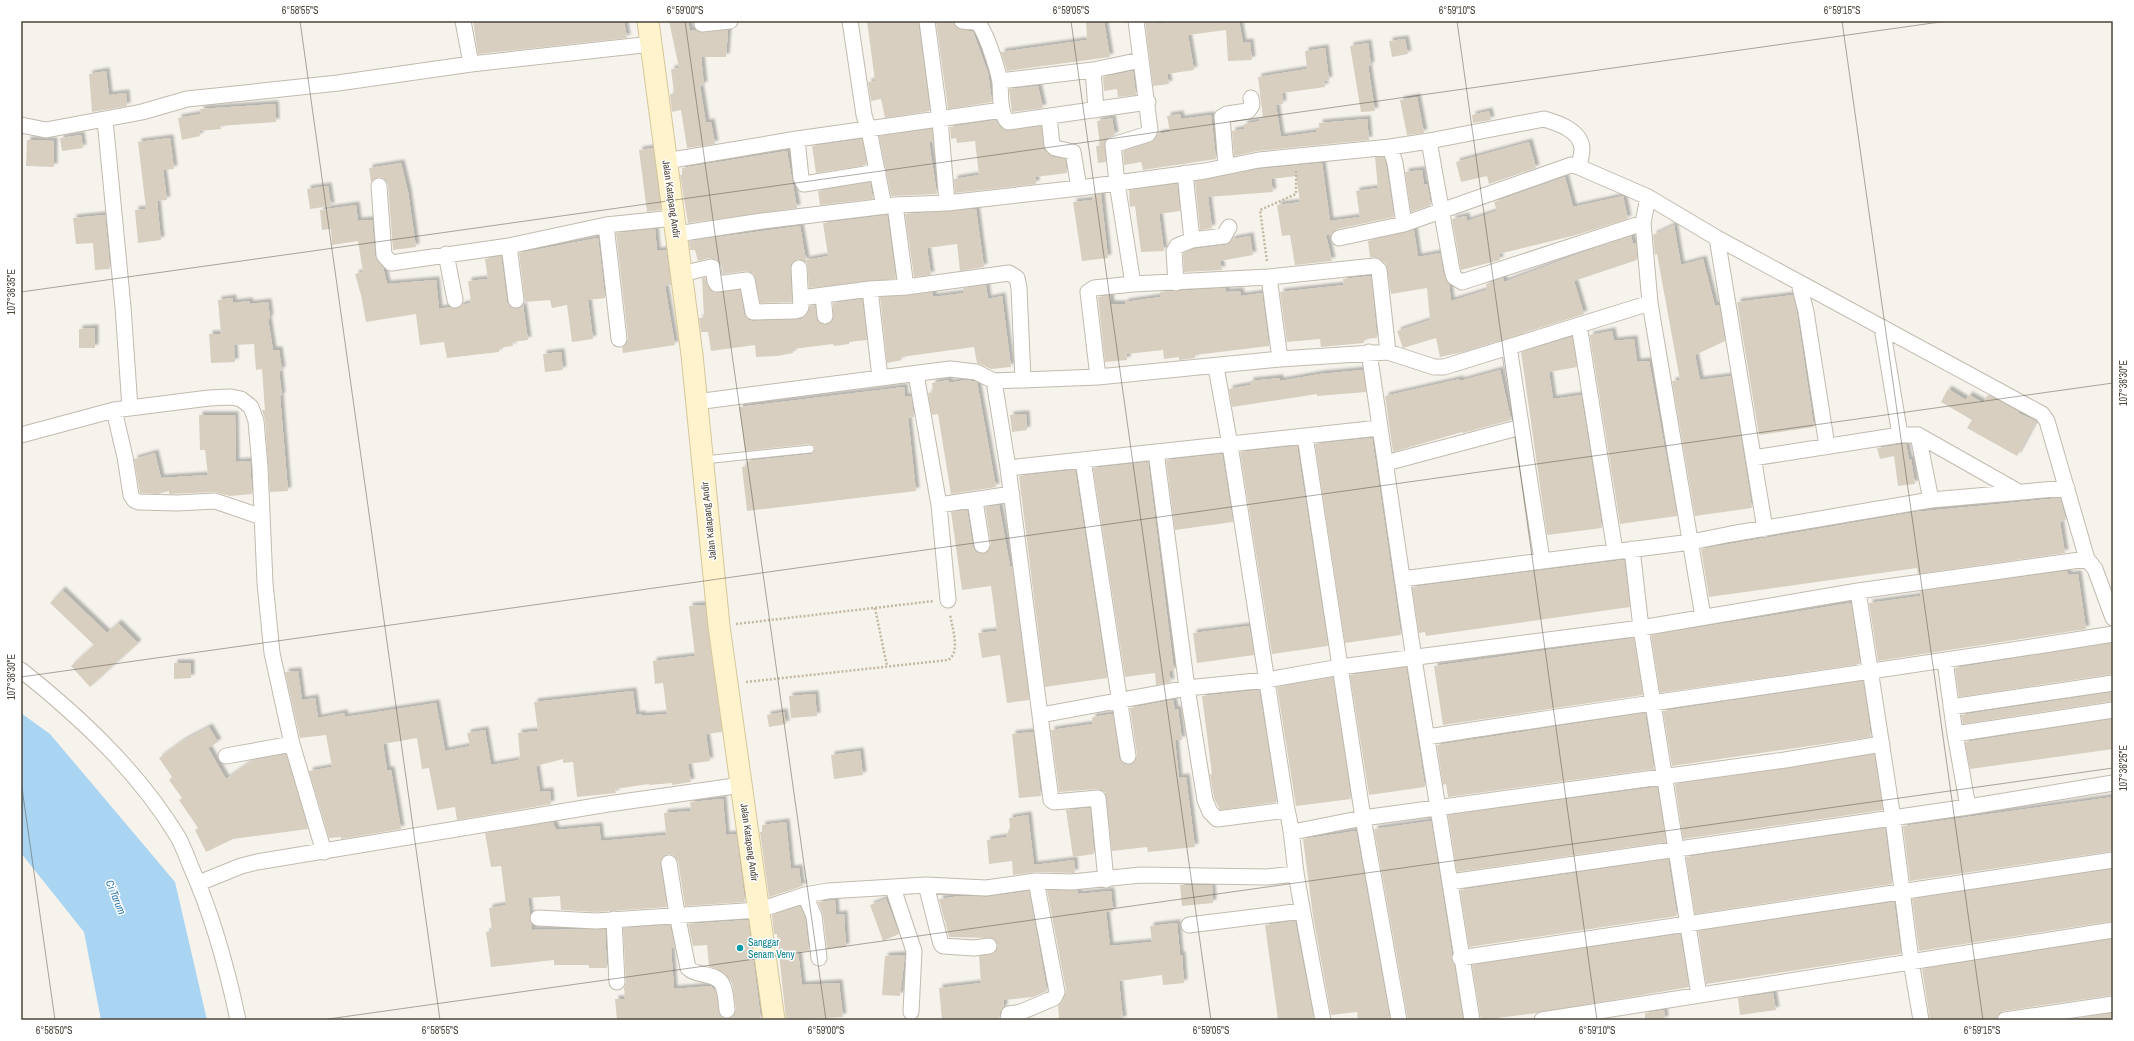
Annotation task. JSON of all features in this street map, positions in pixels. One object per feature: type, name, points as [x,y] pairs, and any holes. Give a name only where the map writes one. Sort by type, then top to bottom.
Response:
[{"type":"street","points":[[463,21],[471,64]]},
{"type":"street","name":"Jalan Katapang Andir","points":[[648,21],[676,226],[719,626],[774,1020]]},
{"type":"street","points":[[702,24],[730,21]]},
{"type":"street","points":[[850,21],[864,115],[869,130],[878,172],[890,206],[906,287]]},
{"type":"street","points":[[927,21],[940,120],[947,203]]},
{"type":"street","points":[[962,21],[978,23],[990,49],[1000,82],[1002,110],[1005,120],[1010,122],[1148,102]]},
{"type":"street","points":[[1133,284],[1117,184],[1113,145],[1148,134],[1150,126],[1136,21]]},
{"type":"street","points":[[21,125],[46,130],[142,112],[187,99],[338,83],[471,64],[652,44]]},
{"type":"street","points":[[1000,82],[1093,70],[1141,60]]},
{"type":"street","points":[[1093,70],[1096,110]]},
{"type":"street","points":[[1226,166],[1222,117],[1227,114],[1248,111],[1252,105],[1250,98]]},
{"type":"street","points":[[666,160],[796,139],[869,130],[1002,110]]},
{"type":"street","points":[[1049,117],[1052,145],[1055,148],[1073,152],[1078,188]]},
{"type":"street","points":[[379,186],[385,259],[391,263],[509,246],[606,224],[676,226],[762,221],[890,206],[947,203],[1117,184],[1295,156],[1390,147],[1544,119],[1557,122],[1574,132],[1582,147],[1579,167]]},
{"type":"street","points":[[105,120],[123,307],[130,408]]},
{"type":"street","points":[[796,139],[801,178],[804,184],[878,172]]},
{"type":"street","points":[[1429,141],[1452,270],[1454,277],[1462,282],[1644,224]]},
{"type":"street","points":[[1390,147],[1404,224]]},
{"type":"street","points":[[1339,238],[1404,224],[1568,166],[1579,167],[1648,197],[1717,238],[2042,414],[2047,421],[2087,559],[2095,570],[2113,618]]},
{"type":"street","points":[[1185,173],[1192,240]]},
{"type":"street","points":[[1648,197],[1644,224],[1650,303],[1703,617]]},
{"type":"street","points":[[606,224],[619,339]]},
{"type":"street","points":[[1176,283],[1174,251],[1177,246],[1192,240],[1224,236],[1229,226]]},
{"type":"street","points":[[1717,238],[1765,529]]},
{"type":"street","points":[[509,246],[516,300]]},
{"type":"street","points":[[446,254],[455,300]]},
{"type":"street","points":[[1098,377],[1088,292],[1094,288],[1133,284],[1176,283],[1269,277],[1375,266],[1379,270],[1388,352]]},
{"type":"street","points":[[681,274],[711,267],[713,268],[715,281],[718,284],[747,280],[753,312],[799,310],[801,298],[799,268]]},
{"type":"street","points":[[801,298],[906,287],[1009,273],[1016,278],[1019,288],[1023,380]]},
{"type":"street","points":[[1269,277],[1280,359]]},
{"type":"street","points":[[1799,283],[1806,312],[1827,446]]},
{"type":"street","points":[[870,290],[880,378]]},
{"type":"street","points":[[823,296],[825,316]]},
{"type":"street","points":[[696,402],[950,369],[976,372],[994,381],[1098,377],[1280,359],[1369,352],[1388,352],[1439,368],[1650,303]]},
{"type":"street","points":[[1579,325],[1615,552]]},
{"type":"street","points":[[1882,327],[1900,435]]},
{"type":"street","points":[[1509,347],[1542,560]]},
{"type":"street","points":[[1369,352],[1379,428],[1386,463],[1414,659],[1450,882],[1460,958],[1472,1020]]},
{"type":"street","points":[[1216,366],[1230,445],[1287,810],[1293,832],[1296,874],[1302,911],[1323,1020]]},
{"type":"street","points":[[916,374],[939,504],[948,600]]},
{"type":"street","points":[[994,381],[1012,494],[1051,800],[1054,802],[1097,797],[1099,799],[1106,880]]},
{"type":"street","points":[[21,435],[114,410],[130,408],[231,397],[241,399],[251,407],[256,421],[272,653],[292,744],[324,852]]},
{"type":"street","points":[[114,410],[134,500],[138,502],[177,503],[215,501],[262,517]]},
{"type":"street","points":[[1386,463],[1521,427]]},
{"type":"street","points":[[1008,468],[1379,428]]},
{"type":"street","points":[[1753,458],[1900,435],[1918,435],[2017,491]]},
{"type":"street","points":[[1918,435],[1931,500]]},
{"type":"street","points":[[1305,436],[1362,818],[1399,1020]]},
{"type":"street","points":[[1156,452],[1187,688],[1205,800],[1210,812],[1217,819],[1287,810]]},
{"type":"street","points":[[1083,460],[1128,756]]},
{"type":"street","points":[[1402,579],[1542,560],[1615,552],[1632,548],[1691,542],[1931,500],[2017,491],[2067,488]]},
{"type":"street","points":[[939,504],[1012,494]]},
{"type":"street","points":[[975,500],[982,545]]},
{"type":"street","points":[[1632,548],[1642,628],[1664,776],[1677,850],[1686,924],[1699,995]]},
{"type":"street","points":[[1041,715],[1187,688],[1266,680],[1340,668],[1642,628],[1858,591],[2087,559]]},
{"type":"street","points":[[1858,591],[1869,671],[1882,744],[1903,891],[1911,961],[1921,1020]]},
{"type":"street","points":[[1427,737],[1653,702],[1945,661],[2113,634]]},
{"type":"street","points":[[1945,661],[1954,734],[1968,808]]},
{"type":"street","points":[[21,670],[90,729],[141,784],[178,837],[199,883],[217,934],[231,984],[238,1020]]},
{"type":"street","points":[[1951,707],[2113,683]]},
{"type":"street","points":[[1954,734],[2113,710]]},
{"type":"street","points":[[226,756],[292,744]]},
{"type":"street","points":[[1293,832],[1362,818],[1785,760],[1882,744]]},
{"type":"street","points":[[1450,882],[1968,808],[2113,783]]},
{"type":"street","points":[[199,883],[246,865],[608,804],[742,785]]},
{"type":"street","points":[[1460,958],[2113,860]]},
{"type":"street","points":[[670,863],[677,914],[688,968],[695,973],[716,977],[720,981],[723,985],[727,1010]]},
{"type":"street","points":[[538,918],[596,921],[677,914],[759,910],[805,895],[828,891],[926,885],[986,888],[1036,881],[1106,880],[1141,876],[1266,877],[1296,874]]},
{"type":"street","points":[[1008,1020],[1010,1014],[1021,1012],[1054,998],[1057,992],[1036,881]]},
{"type":"street","points":[[926,885],[941,944],[944,946],[974,948],[988,946]]},
{"type":"street","points":[[893,888],[914,951],[911,1012]]},
{"type":"street","points":[[805,895],[814,916],[819,958]]},
{"type":"street","points":[[1189,925],[1302,911]]},
{"type":"street","points":[[614,919],[617,982]]},
{"type":"street","points":[[1542,1020],[1634,1013],[1699,995],[2113,930]]},
{"type":"street","points":[[2005,1020],[2113,1004]]},
{"type":"lane","points":[[702,460],[810,449]]},
{"type":"path","points":[[1269,277],[1260,210],[1296,194],[1295,156]]},
{"type":"path","points":[[719,626],[948,600],[955,651],[951,659],[727,684]]},
{"type":"path","points":[[875,608],[887,666]]},
{"type":"water","name":"Ci Tarum","points":[[21,713],[50,734],[175,882],[207,1020],[101,1020],[84,932],[21,853]]},
{"type":"building","points":[[473,21],[624,21],[627,38],[478,54]]},
{"type":"building","points":[[669,21],[688,21],[690,31],[695,30],[699,32],[728,30],[726,57],[701,57],[704,85],[700,86],[706,123],[711,122],[715,144],[687,148],[681,110],[672,112],[670,94],[674,93],[671,69],[679,68]]},
{"type":"building","points":[[867,21],[918,21],[930,111],[885,118],[881,99],[871,101],[868,82],[875,81]]},
{"type":"building","points":[[936,21],[953,21],[957,28],[973,32],[988,73],[992,102],[948,109]]},
{"type":"building","points":[[1086,21],[1104,21],[1110,57],[1007,71],[1001,52],[1087,40]]},
{"type":"building","points":[[1145,21],[1156,21],[1157,24],[1175,21],[1239,21],[1243,43],[1250,42],[1252,60],[1228,61],[1226,30],[1188,35],[1194,70],[1167,74],[1169,84],[1153,86]]},
{"type":"building","points":[[1405,39],[1408,54],[1392,57],[1389,41]]},
{"type":"building","points":[[1368,43],[1371,65],[1368,66],[1375,111],[1361,112],[1350,46]]},
{"type":"building","points":[[1325,48],[1329,80],[1324,81],[1325,87],[1282,93],[1283,104],[1276,105],[1281,137],[1316,132],[1316,128],[1320,128],[1319,123],[1367,119],[1369,140],[1258,151],[1234,156],[1232,131],[1244,129],[1244,124],[1260,121],[1259,119],[1263,118],[1258,77],[1307,69],[1305,51]]},
{"type":"building","points":[[106,71],[109,95],[126,93],[127,106],[92,112],[89,74]]},
{"type":"building","points":[[1133,71],[1136,95],[1118,97],[1117,89],[1104,91],[1103,77]]},
{"type":"building","points":[[1038,86],[1043,108],[1012,112],[1009,89]]},
{"type":"building","points":[[1417,97],[1424,133],[1407,135],[1400,100]]},
{"type":"building","points":[[275,104],[276,122],[220,126],[221,129],[199,131],[200,136],[182,140],[178,118],[201,114],[200,109]]},
{"type":"building","points":[[1489,111],[1491,120],[1473,123],[1472,115]]},
{"type":"building","points":[[1180,114],[1181,119],[1211,115],[1216,159],[1143,170],[1141,162],[1124,165],[1123,151],[1151,142],[1158,134],[1170,132],[1167,116]]},
{"type":"building","points":[[1112,118],[1115,135],[1107,138],[1104,142],[1106,162],[1098,163],[1096,146],[1100,146],[1097,121]]},
{"type":"building","points":[[996,120],[1005,130],[1041,126],[1045,151],[1053,157],[1065,159],[1067,173],[1036,177],[1036,184],[955,193],[954,179],[979,175],[975,141],[957,143],[956,138],[951,139],[950,127]]},
{"type":"building","points":[[932,129],[933,141],[929,142],[937,194],[891,196],[879,136]]},
{"type":"building","points":[[81,135],[83,148],[62,151],[60,138]]},
{"type":"building","points":[[170,138],[174,169],[163,170],[167,200],[157,201],[161,240],[138,243],[135,210],[146,209],[138,142]]},
{"type":"building","points":[[862,139],[867,165],[816,173],[812,146]]},
{"type":"building","points":[[27,140],[54,141],[54,167],[26,166]]},
{"type":"building","points":[[1529,142],[1536,168],[1489,184],[1487,176],[1461,182],[1456,162]]},
{"type":"building","points":[[653,148],[661,210],[647,212],[639,150]]},
{"type":"building","points":[[787,151],[797,208],[688,223],[680,175],[682,175],[682,168]]},
{"type":"building","points":[[1375,157],[1384,157],[1394,217],[1337,229],[1331,235],[1326,235],[1332,261],[1295,265],[1290,235],[1282,236],[1277,205],[1300,202],[1296,176],[1271,179],[1273,192],[1208,197],[1212,228],[1200,230],[1195,181],[1260,169],[1322,163],[1330,221],[1360,217],[1356,191],[1378,188]]},
{"type":"building","points":[[401,163],[408,192],[416,247],[393,250],[388,185],[383,178],[378,177],[371,182],[369,168]]},
{"type":"building","points":[[1422,170],[1424,185],[1427,184],[1431,205],[1411,212],[1405,172]]},
{"type":"building","points":[[1565,177],[1573,207],[1623,196],[1628,219],[1576,235],[1499,254],[1500,260],[1461,270],[1452,219],[1466,216],[1467,221],[1497,211],[1494,202]]},
{"type":"building","points":[[870,182],[873,199],[820,205],[818,191]]},
{"type":"building","points":[[1177,184],[1180,211],[1159,214],[1164,251],[1141,252],[1135,206],[1130,207],[1129,190]]},
{"type":"building","points":[[328,186],[331,206],[310,209],[307,189]]},
{"type":"building","points":[[1101,194],[1108,258],[1082,261],[1073,202],[1092,200],[1094,195]]},
{"type":"building","points":[[356,205],[358,221],[372,220],[375,256],[383,267],[387,284],[436,280],[439,309],[450,307],[456,309],[462,305],[471,303],[468,281],[488,279],[485,259],[501,256],[507,302],[513,308],[518,309],[523,305],[528,340],[512,342],[513,346],[499,348],[499,352],[447,358],[444,342],[420,345],[416,314],[366,322],[355,274],[363,272],[358,241],[332,245],[331,229],[322,230],[320,210]]},
{"type":"building","points":[[976,209],[984,267],[960,271],[957,244],[927,248],[931,275],[914,277],[905,214]]},
{"type":"building","points":[[105,215],[110,269],[95,270],[93,243],[76,244],[73,218]]},
{"type":"building","points":[[887,215],[896,279],[809,288],[807,263],[798,259],[791,264],[790,268],[792,302],[760,303],[754,274],[746,271],[723,274],[722,266],[717,260],[709,258],[698,261],[695,250],[690,250],[689,241],[800,226],[806,260],[828,256],[823,223]]},
{"type":"building","points":[[1674,225],[1681,265],[1703,259],[1715,306],[1719,305],[1725,341],[1695,355],[1700,380],[1731,376],[1752,508],[1695,516],[1672,381],[1680,380],[1657,254],[1655,255],[1653,235]]},
{"type":"building","points":[[655,229],[657,251],[666,250],[671,285],[665,286],[675,345],[623,353],[622,347],[627,343],[628,338],[616,233]]},
{"type":"building","points":[[1414,230],[1418,257],[1440,253],[1443,272],[1449,284],[1451,301],[1487,290],[1486,284],[1503,278],[1504,282],[1631,236],[1633,244],[1636,243],[1637,260],[1574,281],[1584,314],[1463,352],[1440,357],[1436,338],[1403,348],[1397,331],[1430,320],[1427,288],[1391,294],[1386,264],[1378,258],[1370,257],[1368,241]]},
{"type":"building","points":[[1250,236],[1253,255],[1220,261],[1222,270],[1184,272],[1183,253],[1194,249],[1225,245],[1233,239]]},
{"type":"building","points":[[598,238],[605,298],[588,300],[593,339],[572,342],[567,305],[552,308],[550,300],[525,302],[519,253]]},
{"type":"building","points":[[1371,276],[1377,338],[1364,339],[1364,343],[1321,347],[1320,339],[1287,342],[1280,292],[1344,285],[1343,279]]},
{"type":"building","points":[[702,278],[705,278],[708,286],[714,292],[740,290],[744,314],[749,320],[753,321],[801,319],[806,315],[810,306],[815,305],[817,321],[826,325],[833,319],[833,303],[862,299],[867,340],[849,342],[849,344],[834,346],[833,344],[793,349],[793,353],[777,356],[756,357],[755,345],[711,351],[708,332],[701,332],[699,318],[704,318]]},
{"type":"building","points":[[986,285],[988,299],[1002,296],[1011,367],[991,369],[977,363],[974,347],[901,357],[902,360],[887,363],[880,297],[933,292],[933,297],[964,293],[963,288]]},
{"type":"building","points":[[1225,288],[1226,292],[1240,291],[1241,296],[1262,293],[1269,346],[1195,355],[1195,358],[1179,360],[1179,357],[1164,359],[1163,350],[1127,354],[1127,360],[1105,362],[1098,297],[1110,295],[1111,304],[1125,304],[1125,302],[1160,297],[1160,292]]},
{"type":"building","points":[[1793,295],[1814,427],[1759,435],[1737,302]]},
{"type":"building","points":[[233,298],[233,303],[249,301],[250,304],[268,302],[270,318],[268,319],[273,350],[279,350],[282,370],[279,371],[282,396],[280,396],[288,491],[270,492],[265,420],[262,410],[265,410],[262,369],[256,370],[254,344],[234,345],[235,362],[211,363],[209,334],[221,334],[218,300]]},
{"type":"building","points":[[95,328],[95,348],[79,348],[79,329]]},
{"type":"building","points":[[1589,331],[1590,335],[1612,331],[1614,341],[1634,339],[1637,362],[1649,361],[1677,516],[1620,524]]},
{"type":"building","points":[[1572,337],[1577,367],[1549,372],[1553,399],[1581,395],[1602,528],[1547,535],[1521,352]]},
{"type":"building","points":[[561,352],[563,370],[545,372],[543,354]]},
{"type":"building","points":[[1363,370],[1366,392],[1317,396],[1317,394],[1232,407],[1229,389],[1250,385],[1250,381],[1280,378],[1280,381],[1320,374]]},
{"type":"building","points":[[1500,370],[1511,420],[1463,433],[1462,432],[1393,452],[1385,396],[1460,379],[1460,381]]},
{"type":"building","points":[[949,380],[949,383],[966,380],[977,382],[996,487],[951,494],[938,414],[932,415],[928,393],[933,392],[932,383]]},
{"type":"building","points":[[904,387],[905,397],[911,396],[914,417],[908,418],[916,491],[747,511],[742,467],[747,466],[746,461],[811,454],[815,449],[814,446],[809,444],[745,451],[739,407]]},
{"type":"building","points":[[1948,389],[1966,400],[1969,395],[1983,403],[1988,395],[2019,412],[2018,413],[2036,421],[2017,456],[1967,428],[1972,420],[1941,402]]},
{"type":"building","points":[[1026,414],[1027,430],[1012,432],[1010,415]]},
{"type":"building","points":[[199,415],[235,415],[236,462],[250,461],[252,494],[230,496],[215,492],[169,494],[169,491],[158,494],[140,493],[134,459],[155,453],[161,478],[208,475],[205,450],[200,450]]},
{"type":"building","points":[[1372,438],[1401,635],[1345,643],[1315,444]]},
{"type":"building","points":[[1906,444],[1909,460],[1911,459],[1915,484],[1898,486],[1894,456],[1880,459],[1877,448]]},
{"type":"building","points":[[1297,446],[1328,646],[1272,654],[1240,452]]},
{"type":"building","points":[[1222,454],[1233,522],[1175,530],[1166,460]]},
{"type":"building","points":[[1148,462],[1174,671],[1169,671],[1171,682],[1156,685],[1155,673],[1125,677],[1093,468]]},
{"type":"building","points":[[1075,470],[1107,678],[1045,687],[1019,476]]},
{"type":"building","points":[[2060,498],[2066,520],[2060,522],[2065,553],[1918,574],[1917,568],[1709,597],[1701,549],[1916,512]]},
{"type":"building","points":[[999,505],[1010,566],[1012,566],[1029,700],[1007,703],[1000,655],[982,658],[978,633],[997,631],[991,586],[962,590],[951,512],[967,510],[973,547],[975,551],[983,554],[988,552],[991,544],[985,507]]},
{"type":"building","points":[[1624,560],[1630,607],[1426,636],[1425,632],[1419,633],[1412,587]]},
{"type":"building","points":[[2067,571],[2068,575],[2078,574],[2086,629],[1878,661],[1869,603],[1921,596],[1920,591]]},
{"type":"building","points":[[62,590],[107,633],[118,623],[138,643],[90,687],[71,666],[94,645],[50,603]]},
{"type":"building","points":[[1851,603],[1860,664],[1660,693],[1651,635]]},
{"type":"building","points":[[705,605],[722,732],[706,734],[710,761],[688,764],[691,782],[672,785],[672,783],[649,784],[615,789],[616,793],[577,797],[573,762],[563,763],[563,759],[536,766],[540,792],[550,791],[551,804],[457,820],[455,807],[437,810],[429,768],[422,769],[417,738],[383,744],[387,770],[391,770],[401,829],[341,839],[341,837],[329,838],[309,771],[332,767],[326,735],[300,738],[285,672],[298,671],[302,700],[315,698],[318,718],[344,713],[345,717],[436,703],[445,751],[470,746],[467,733],[485,730],[491,765],[519,760],[518,733],[538,731],[534,702],[633,691],[636,715],[667,714],[663,683],[655,684],[653,661],[695,656],[689,606]]},
{"type":"building","points":[[1249,626],[1254,655],[1197,663],[1193,633]]},
{"type":"building","points":[[1634,638],[1643,695],[1443,725],[1434,666]]},
{"type":"building","points":[[2113,643],[2113,674],[1959,697],[1955,668]]},
{"type":"building","points":[[174,663],[191,663],[191,678],[174,679]]},
{"type":"building","points":[[1406,667],[1425,787],[1369,795],[1350,675]]},
{"type":"building","points":[[1333,677],[1351,799],[1296,806],[1277,687]]},
{"type":"building","points":[[1863,681],[1871,737],[1672,766],[1663,711]]},
{"type":"building","points":[[1259,690],[1277,802],[1220,810],[1214,798],[1210,774],[1212,774],[1202,696]]},
{"type":"building","points":[[2113,692],[2113,701],[1963,724],[1961,715]]},
{"type":"building","points":[[815,694],[817,716],[791,718],[789,696]]},
{"type":"building","points":[[1173,700],[1175,710],[1178,709],[1182,740],[1175,740],[1179,778],[1186,777],[1195,847],[1148,852],[1147,847],[1112,851],[1105,792],[1097,789],[1059,792],[1051,730],[1093,724],[1092,717],[1113,714],[1119,758],[1124,764],[1130,765],[1134,763],[1137,755],[1130,708]]},
{"type":"building","points":[[784,712],[786,724],[769,727],[767,715]]},
{"type":"building","points":[[1645,713],[1654,769],[1448,797],[1446,784],[1443,785],[1437,745]]},
{"type":"building","points":[[2113,719],[2113,749],[1970,769],[1965,742]]},
{"type":"building","points":[[209,727],[218,742],[208,748],[226,779],[253,760],[286,754],[308,829],[233,839],[206,852],[195,830],[198,828],[179,800],[182,798],[169,780],[172,777],[159,758],[181,742]]},
{"type":"building","points":[[1033,732],[1041,796],[1019,798],[1012,734]]},
{"type":"building","points":[[860,751],[863,775],[834,779],[831,755]]},
{"type":"building","points":[[1874,754],[1883,810],[1683,839],[1675,784]]},
{"type":"building","points":[[1657,787],[1666,842],[1457,872],[1448,815]]},
{"type":"building","points":[[2113,797],[2113,851],[1910,881],[1903,826]]},
{"type":"building","points":[[723,799],[726,835],[736,834],[745,902],[685,906],[678,861],[673,855],[667,854],[661,859],[660,864],[667,907],[596,912],[561,910],[560,896],[528,898],[532,930],[605,929],[607,968],[589,968],[589,965],[554,965],[554,960],[491,967],[486,932],[492,931],[489,908],[506,905],[501,866],[491,867],[485,833],[553,822],[556,830],[599,826],[601,841],[666,835],[664,813],[691,811],[690,802]]},
{"type":"building","points":[[1090,808],[1094,854],[1073,857],[1066,810]]},
{"type":"building","points":[[1028,815],[1034,865],[1074,860],[1075,873],[1036,872],[1013,875],[1012,861],[989,864],[987,840],[1006,837],[1010,827],[1009,818]]},
{"type":"building","points":[[1431,821],[1452,954],[1451,960],[1454,964],[1463,1020],[1408,1020],[1374,829]]},
{"type":"building","points":[[786,822],[791,869],[799,868],[801,884],[803,884],[803,886],[769,897],[760,832],[762,832],[762,825]]},
{"type":"building","points":[[1885,828],[1892,884],[1695,914],[1686,857]]},
{"type":"building","points":[[1356,831],[1390,1020],[1358,1020],[1357,1012],[1331,1015],[1313,916],[1303,839]]},
{"type":"building","points":[[1668,859],[1677,916],[1469,947],[1460,890]]},
{"type":"building","points":[[2113,869],[2113,921],[1919,951],[1912,899]]},
{"type":"building","points":[[1180,885],[1212,885],[1213,903],[1182,906]]},
{"type":"building","points":[[1047,890],[1078,890],[1078,894],[1111,891],[1113,911],[1106,912],[1110,946],[1152,942],[1150,926],[1177,923],[1180,955],[1182,955],[1184,983],[1163,985],[1162,975],[1119,981],[1123,1020],[1059,1020],[1058,1006],[1062,1002],[1066,990]]},
{"type":"building","points":[[1029,891],[1047,991],[1033,997],[1004,1000],[1004,1007],[1000,1012],[999,1020],[942,1020],[939,988],[981,983],[979,956],[994,953],[998,945],[992,938],[949,937],[939,899],[960,896],[987,897]]},
{"type":"building","points":[[886,899],[899,934],[883,941],[870,905]]},
{"type":"building","points":[[835,900],[836,915],[844,914],[846,947],[827,949],[823,915],[818,902]]},
{"type":"building","points":[[1894,902],[1901,954],[1706,984],[1698,931]]},
{"type":"building","points":[[800,906],[805,918],[809,951],[798,952],[802,985],[839,983],[843,1017],[786,1020],[777,934],[774,934],[772,915]]},
{"type":"building","points":[[748,920],[761,1020],[617,1020],[615,999],[625,999],[624,988],[626,982],[623,928],[670,925],[675,948],[671,948],[674,989],[711,986],[716,992],[720,1015],[728,1019],[733,1017],[736,1009],[732,983],[724,973],[709,966],[707,945],[693,946],[688,924]]},
{"type":"building","points":[[1295,921],[1314,1020],[1278,1020],[1265,925]]},
{"type":"building","points":[[1680,934],[1689,987],[1537,1013],[1481,1020],[1472,965]]},
{"type":"building","points":[[2113,939],[2113,995],[2004,1011],[1999,1013],[1996,1020],[1930,1020],[1922,969]]},
{"type":"building","points":[[905,955],[900,996],[882,995],[885,956]]},
{"type":"building","points":[[1773,993],[1776,1010],[1740,1015],[1738,998]]},
{"type":"building","points":[[1664,1010],[1665,1020],[1645,1020],[1645,1013]]},
{"type":"building","points":[[2113,1013],[2113,1020],[2066,1020]]},
{"type":"place","name":"Sanggar Senam Veny","points":[[740,948]]}]
